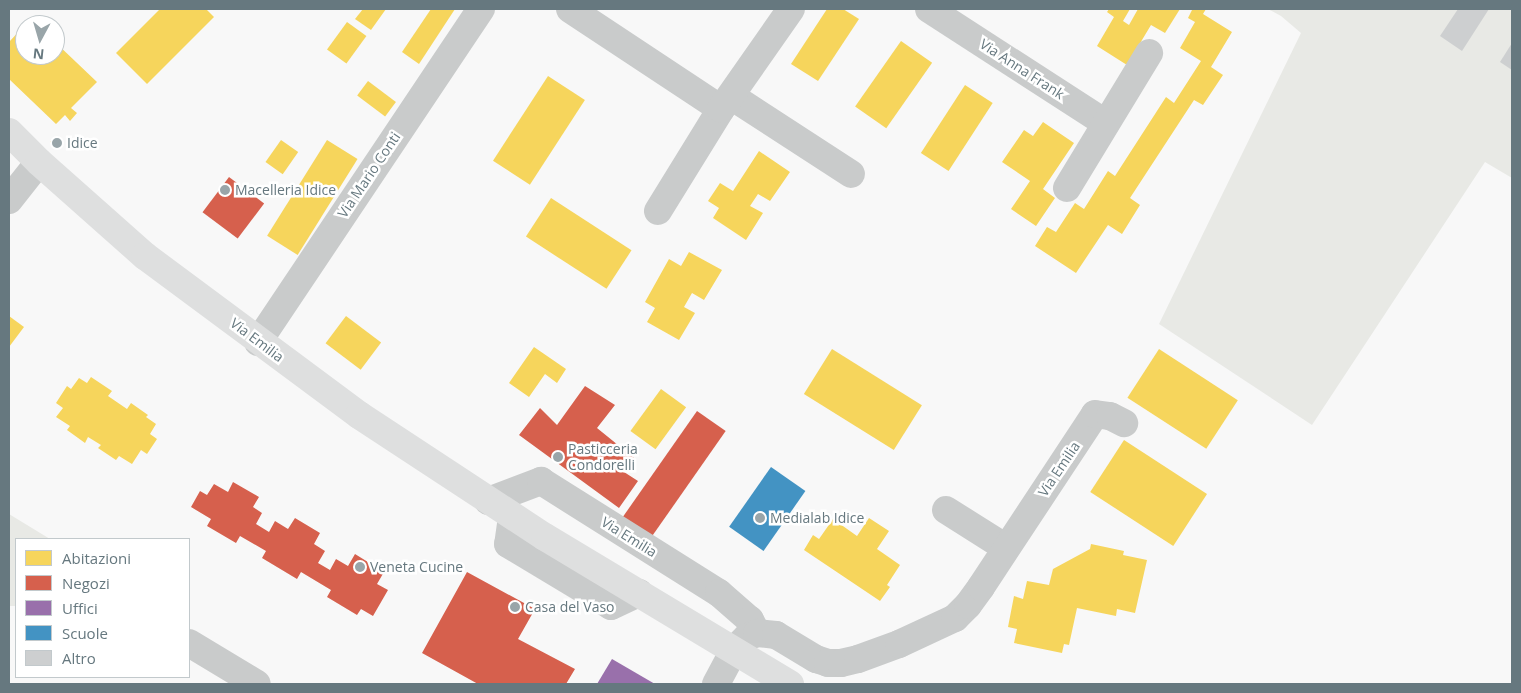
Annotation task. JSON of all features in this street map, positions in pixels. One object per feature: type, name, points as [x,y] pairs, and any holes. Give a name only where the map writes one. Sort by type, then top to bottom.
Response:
[{"type":"main road","name":"Via Emilia","points":[[9,132],[39,162],[144,256],[359,415],[512,517],[790,684]]},
{"type":"street","name":"Via Mario Conti","points":[[258,342],[481,9]]},
{"type":"street","points":[[570,9],[851,174]]},
{"type":"street","points":[[658,211],[726,102],[791,9]]},
{"type":"street","name":"Via Anna Frank","points":[[937,11],[1104,123]]},
{"type":"street","points":[[1067,188],[1104,123],[1149,52]]},
{"type":"street","points":[[9,200],[39,162]]},
{"type":"street","name":"Via Emilia","points":[[488,501],[541,482],[719,593],[750,620],[757,633],[776,635],[816,659],[854,672],[900,644],[955,618],[968,605],[1095,414],[1110,416],[1124,422]]},
{"type":"street","points":[[946,510],[1006,548]]},
{"type":"street","points":[[716,684],[734,650],[747,636],[757,633]]},
{"type":"street","points":[[190,644],[257,684]]},
{"type":"shaded area","points":[[1268,9],[1512,9],[1512,178],[1485,162],[1312,425],[1159,324],[1301,33],[1281,16]]},
{"type":"shaded area","points":[[9,514],[48,538],[15,538],[15,606],[9,606]]},
{"type":"building: Abitazioni","points":[[160,9],[206,9],[214,17],[147,84],[116,53]]},
{"type":"building: Abitazioni","points":[[363,9],[386,9],[371,30],[355,19]]},
{"type":"building: Abitazioni","points":[[431,9],[455,9],[419,64],[402,52]]},
{"type":"building: Abitazioni","points":[[827,9],[843,9],[859,19],[818,81],[791,64]]},
{"type":"building: Abitazioni","points":[[1109,9],[1130,9],[1123,21],[1129,25],[1138,9],[1180,9],[1165,33],[1151,25],[1127,65],[1097,46],[1114,17],[1107,12]]},
{"type":"building: Abitazioni","points":[[1189,9],[1206,9],[1203,14],[1232,32],[1211,67],[1223,75],[1203,105],[1194,100],[1130,198],[1140,205],[1122,234],[1108,225],[1076,273],[1035,246],[1047,227],[1056,232],[1075,203],[1084,209],[1108,171],[1115,176],[1166,97],[1174,103],[1201,61],[1180,48],[1195,22],[1188,18],[1192,10]]},
{"type":"building: Abitazioni","points":[[347,22],[366,36],[346,64],[327,50]]},
{"type":"building: Abitazioni","points":[[15,36],[15,65],[65,65],[65,52],[97,82],[71,108],[77,113],[70,121],[65,115],[56,124],[9,79],[9,42]]},
{"type":"building: Abitazioni","points":[[901,41],[932,63],[886,128],[855,107]]},
{"type":"building: Abitazioni","points":[[548,76],[585,100],[530,185],[493,161]]},
{"type":"building: Abitazioni","points":[[368,81],[396,102],[385,116],[357,95]]},
{"type":"building: Abitazioni","points":[[965,85],[993,103],[949,171],[921,153]]},
{"type":"building: Abitazioni","points":[[1043,122],[1074,143],[1043,189],[1055,198],[1036,226],[1011,209],[1030,181],[1002,162],[1024,130],[1033,136]]},
{"type":"building: Abitazioni","name":"Idice","points":[[55,137],[63,144],[59,149],[50,142]]},
{"type":"building: Abitazioni","points":[[281,140],[298,152],[283,174],[266,162]]},
{"type":"building: Abitazioni","points":[[327,140],[358,159],[298,255],[267,236]]},
{"type":"building: Abitazioni","points":[[759,151],[790,172],[770,201],[758,194],[750,206],[763,213],[746,240],[713,218],[719,208],[708,201],[720,183],[733,191]]},
{"type":"building: Abitazioni","points":[[551,198],[632,250],[606,289],[526,237]]},
{"type":"building: Abitazioni","points":[[689,252],[722,270],[704,300],[692,293],[684,307],[695,313],[679,340],[647,322],[655,308],[645,302],[669,259],[681,266]]},
{"type":"building: Abitazioni","points":[[9,316],[24,327],[9,347]]},
{"type":"building: Abitazioni","points":[[346,316],[381,342],[361,370],[326,343]]},
{"type":"building: Abitazioni","points":[[534,347],[566,369],[557,383],[545,374],[529,397],[509,383]]},
{"type":"building: Abitazioni","points":[[832,349],[922,405],[894,450],[804,394]]},
{"type":"building: Abitazioni","points":[[1159,349],[1238,400],[1206,449],[1127,398]]},
{"type":"building: Abitazioni","points":[[91,377],[112,391],[108,396],[127,409],[131,403],[148,415],[146,417],[156,424],[150,434],[157,439],[147,454],[141,450],[132,464],[119,456],[116,460],[98,448],[101,445],[88,437],[85,443],[67,430],[70,426],[56,417],[63,408],[56,403],[67,386],[71,389],[79,378],[87,383]]},
{"type":"building: Abitazioni","points":[[661,389],[686,407],[656,449],[630,431]]},
{"type":"building: Abitazioni","points":[[1124,440],[1207,494],[1173,546],[1090,492]]},
{"type":"building: Abitazioni","points":[[869,518],[889,531],[877,549],[900,565],[887,585],[890,587],[880,601],[804,550],[813,535],[819,539],[833,519],[857,536]]},
{"type":"building: Abitazioni","points":[[1091,544],[1124,551],[1123,555],[1147,560],[1135,613],[1117,609],[1116,616],[1077,608],[1069,645],[1064,644],[1062,653],[1014,643],[1017,629],[1008,627],[1014,596],[1023,599],[1027,581],[1049,585],[1053,569],[1090,549]]},
{"type":"building: Negozi","points":[[229,177],[264,203],[238,239],[203,212]]},
{"type":"building: Negozi","points":[[585,386],[615,405],[597,428],[634,458],[624,472],[638,481],[619,508],[519,435],[540,408],[557,425]]},
{"type":"building: Negozi","points":[[697,411],[726,431],[651,538],[622,517]]},
{"type":"building: Negozi","points":[[233,482],[259,497],[253,507],[262,513],[256,524],[269,532],[275,521],[288,529],[295,518],[320,533],[314,544],[325,551],[318,563],[330,570],[336,559],[348,566],[355,554],[384,572],[377,584],[388,590],[373,616],[361,609],[357,615],[327,597],[331,590],[301,572],[297,579],[262,558],[266,551],[240,536],[236,543],[207,526],[211,519],[191,507],[200,491],[207,495],[214,484],[228,492]]},
{"type":"building: Negozi","points":[[467,572],[535,609],[518,639],[575,669],[566,684],[478,684],[422,653]]},
{"type":"building: Uffici","points":[[612,659],[655,684],[597,684]]},
{"type":"building: Scuole","points":[[771,467],[805,491],[764,551],[729,527]]},
{"type":"building: Altro","points":[[1458,9],[1489,9],[1462,51],[1440,36]]},
{"type":"building: Altro","points":[[1512,43],[1512,70],[1500,62]]},
{"type":"place","name":"Idice","points":[[57,143]]},
{"type":"place","name":"Macelleria Idice","points":[[225,190]]},
{"type":"place","name":"Pasticceria Condorelli","points":[[558,457]]},
{"type":"place","name":"Medialab Idice","points":[[760,518]]},
{"type":"place","name":"Veneta Cucine","points":[[360,567]]},
{"type":"place","name":"Casa del Vaso","points":[[515,607]]}]
